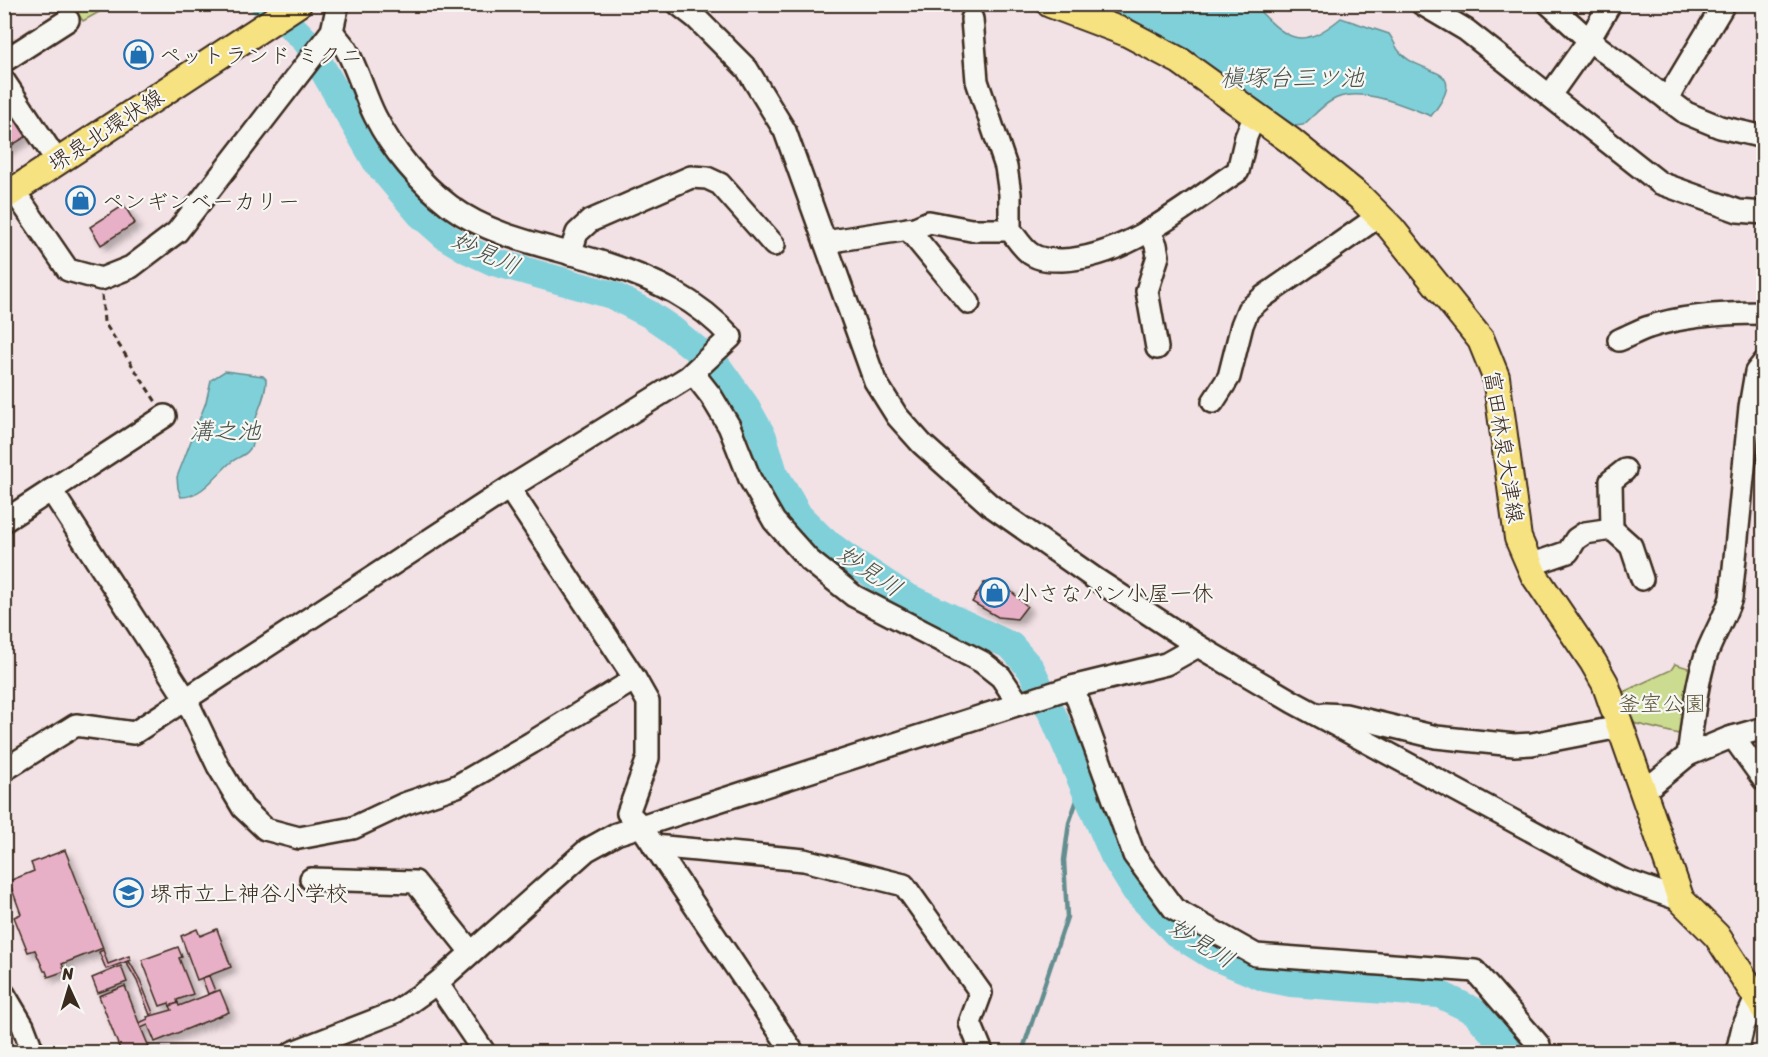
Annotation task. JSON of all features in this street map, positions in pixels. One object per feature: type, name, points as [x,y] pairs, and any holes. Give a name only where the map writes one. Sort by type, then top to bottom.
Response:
[{"type":"main road","name":"堺泉北環状線","points":[[9,194],[298,4]]},
{"type":"main road","name":"富田林泉大津線","points":[[1050,4],[1127,33],[1180,62],[1291,141],[1344,183],[1379,216],[1481,340],[1496,377],[1518,538],[1534,574],[1605,683],[1681,900],[1717,936],[1758,992]]},
{"type":"street","points":[[9,194],[68,270],[101,279],[131,267],[177,232],[332,32],[338,4]]},
{"type":"street","points":[[678,4],[696,18],[747,69],[785,131],[875,381],[897,416],[922,444],[990,505],[1096,580],[1198,646],[1315,713],[1621,879],[1681,900]]},
{"type":"street","points":[[1422,4],[1466,30],[1660,183],[1738,211],[1764,213]]},
{"type":"street","points":[[1549,4],[1589,40],[1686,113],[1720,127],[1764,137]]},
{"type":"street","points":[[1550,95],[1589,40],[1610,4]]},
{"type":"street","points":[[1666,99],[1724,4]]},
{"type":"street","points":[[972,19],[977,81],[1006,167],[1010,194],[1010,230],[1030,254],[1047,260],[1075,259],[1102,253],[1149,230],[1238,171],[1246,137],[1255,115]]},
{"type":"street","points":[[4,61],[68,20]]},
{"type":"street","points":[[4,770],[76,725],[134,733],[509,488],[693,373],[731,337],[713,318],[689,300],[655,283],[607,264],[528,242],[478,222],[451,206],[424,182],[399,152],[375,117],[346,49],[332,32]]},
{"type":"street","points":[[4,81],[57,161]]},
{"type":"street","points":[[570,254],[577,233],[590,221],[692,177],[706,178],[720,184],[774,245]]},
{"type":"street","points":[[1213,402],[1228,377],[1248,310],[1263,297],[1379,216]]},
{"type":"street","points":[[825,242],[908,229],[929,222],[971,230],[1010,230]]},
{"type":"street","points":[[908,229],[969,303]]},
{"type":"street","points":[[1149,230],[1158,256],[1147,291],[1157,348]]},
{"type":"street","points":[[1619,340],[1647,327],[1663,323],[1735,313],[1764,314]]},
{"type":"street","points":[[1688,755],[1705,658],[1723,621],[1731,598],[1755,436],[1756,372],[1764,362]]},
{"type":"street","points":[[693,373],[711,396],[729,426],[750,479],[774,521],[809,560],[854,596],[982,662],[1001,677],[1019,704]]},
{"type":"street","points":[[4,521],[165,416]]},
{"type":"street","points":[[1625,470],[1611,481],[1612,529],[1631,546],[1642,579]]},
{"type":"street","points":[[509,488],[636,679],[648,702],[648,758],[628,813],[641,826],[793,1053]]},
{"type":"street","points":[[51,490],[186,699],[218,766],[243,808],[265,829],[299,838],[353,828],[404,804],[457,786],[636,679]]},
{"type":"street","points":[[1530,565],[1568,552],[1576,539],[1585,533],[1612,529]]},
{"type":"street","points":[[293,1053],[396,1012],[437,983],[587,850],[616,834],[1073,687],[1166,664],[1198,646]]},
{"type":"street","points":[[1073,687],[1134,855],[1174,909],[1256,955],[1475,971],[1539,1046],[1540,1053]]},
{"type":"street","points":[[1315,713],[1345,715],[1436,737],[1514,745],[1532,744],[1620,727]]},
{"type":"street","points":[[1642,793],[1688,755],[1733,737],[1764,728]]},
{"type":"street","points":[[1733,737],[1764,780]]},
{"type":"street","points":[[654,846],[804,860],[904,885],[981,993],[970,1023],[982,1053]]},
{"type":"street","points":[[311,879],[415,882],[471,952]]},
{"type":"street","points":[[437,983],[484,1053]]},
{"type":"street","points":[[1737,1053],[1743,1027],[1758,992]]},
{"type":"street","points":[[4,994],[22,1026],[33,1053]]},
{"type":"path","points":[[101,279],[104,322],[165,416]]},
{"type":"green space","points":[[80,5],[112,5],[83,21],[74,8]]},
{"type":"green space","name":"釜室公園","points":[[1675,664],[1695,670],[1683,735],[1629,722],[1621,693],[1671,670]]},
{"type":"water","name":"槇塚台三ツ池","points":[[1077,5],[1254,5],[1285,33],[1304,38],[1327,29],[1341,18],[1389,34],[1399,51],[1408,59],[1439,74],[1445,79],[1447,87],[1443,99],[1431,116],[1381,98],[1354,95],[1342,96],[1331,101],[1303,125],[1295,126],[1183,52]]},
{"type":"water","name":"溝之池","points":[[225,371],[263,376],[266,379],[265,393],[254,426],[252,446],[232,461],[208,485],[196,493],[181,497],[177,477],[206,402],[211,380]]},
{"type":"building","points":[[4,101],[27,136],[4,150]]},
{"type":"building","points":[[124,205],[135,223],[101,245],[90,227]]},
{"type":"building","name":"小さなパン小屋一休","points":[[1000,581],[1027,606],[1017,619],[998,617],[972,602],[984,583]]},
{"type":"building","points":[[65,850],[103,948],[62,964],[65,971],[48,977],[35,950],[28,952],[14,917],[21,914],[9,881],[34,871],[31,863]]},
{"type":"building","points":[[197,929],[200,936],[217,929],[231,967],[197,980],[181,936]]},
{"type":"building","points":[[178,947],[182,957],[179,958],[193,994],[177,1000],[178,1003],[170,1006],[169,1003],[160,1006],[142,960]]},
{"type":"building","points":[[103,950],[108,964],[129,956],[131,960],[106,969],[99,952]]},
{"type":"building","points":[[129,961],[140,980],[153,1013],[150,1015],[137,981],[126,962]]},
{"type":"building","points":[[121,966],[127,982],[98,993],[92,978]]},
{"type":"building","points":[[209,976],[215,991],[208,994],[202,978]]},
{"type":"building","points":[[125,986],[151,1052],[121,1052],[99,996]]},
{"type":"building","points":[[220,990],[229,1012],[155,1042],[148,1025],[141,1028],[139,1023],[148,1019],[147,1017],[172,1010],[170,1006],[178,1003],[179,1006]]},
{"type":"waterway","name":"妙見川","points":[[264,4],[307,42],[377,163],[420,214],[445,236],[494,262],[612,295],[649,314],[671,329],[718,367],[745,405],[763,437],[774,473],[799,516],[822,539],[905,596],[1011,646],[1031,669],[1114,856],[1135,890],[1176,933],[1213,956],[1266,978],[1291,983],[1439,994],[1474,1011],[1510,1052]]},
{"type":"waterway","points":[[1022,1052],[1067,917],[1064,860],[1069,823],[1083,783]]},
{"type":"place","name":"ペットランド ミクニ","points":[[138,55]]},
{"type":"place","name":"ペンギンベーカリー","points":[[81,201]]},
{"type":"place","name":"小さなパン小屋一休","points":[[995,593]]},
{"type":"place","name":"堺市立上神谷小学校","points":[[129,893]]}]
